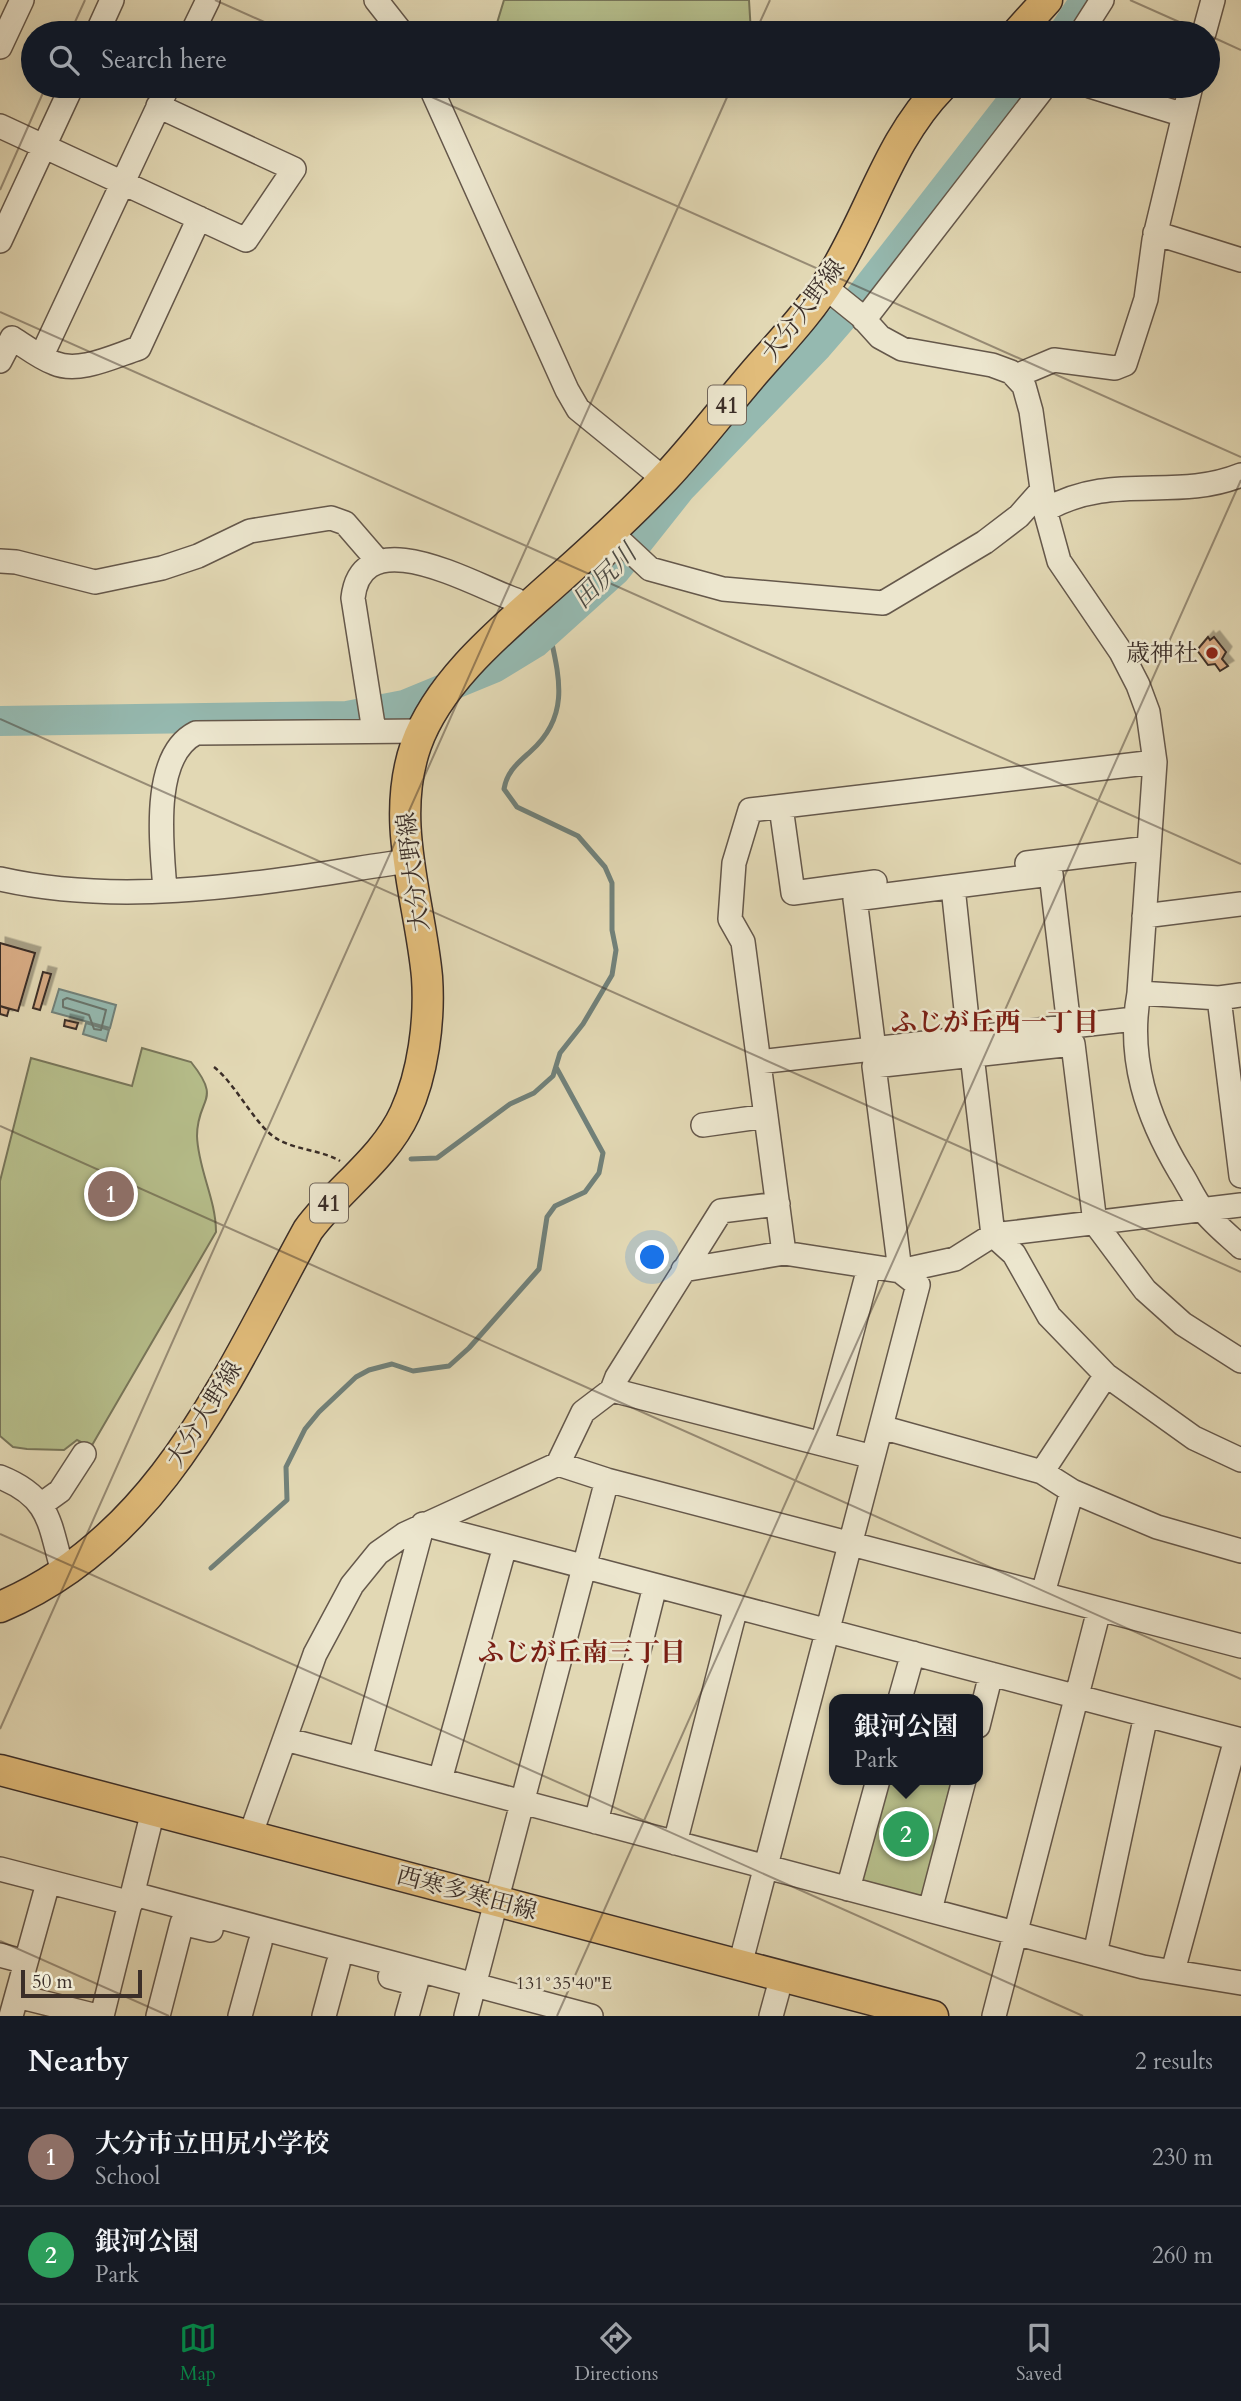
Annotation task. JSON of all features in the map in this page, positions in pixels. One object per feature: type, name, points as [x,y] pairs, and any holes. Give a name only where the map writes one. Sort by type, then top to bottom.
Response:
[{"type":"main road","points":[[1028,21],[1047,0]]},
{"type":"main road","name":"大分大野線","points":[[0,1607],[64,1574],[130,1512],[179,1457],[216,1404],[308,1230],[323,1210],[385,1146],[404,1115],[415,1086],[427,1006],[426,975],[408,862],[405,799],[407,775],[428,721],[455,682],[526,608],[664,479],[833,293],[850,247],[890,158],[907,129],[932,98]]},
{"type":"main road","name":"西寒多寒田線","points":[[0,1770],[782,1976],[901,2012],[933,2016]]},
{"type":"street","points":[[0,47],[22,0]]},
{"type":"street","points":[[102,21],[112,0]]},
{"type":"street","points":[[198,21],[208,0]]},
{"type":"street","points":[[376,0],[393,21]]},
{"type":"street","points":[[1089,21],[1102,0]]},
{"type":"street","points":[[1207,21],[1213,0]]},
{"type":"street","points":[[0,241],[66,98]]},
{"type":"street","points":[[42,355],[162,98]]},
{"type":"street","points":[[0,126],[246,240],[294,169],[167,98]]},
{"type":"street","points":[[435,98],[578,409],[664,479]]},
{"type":"street","points":[[862,318],[1036,98]]},
{"type":"street","points":[[1128,98],[1184,116]]},
{"type":"street","points":[[1016,376],[1054,360],[1115,368],[1125,364],[1146,299],[1155,233],[1188,98]]},
{"type":"street","points":[[0,361],[12,338],[52,363],[66,367],[85,365],[139,348],[199,218]]},
{"type":"street","points":[[1155,233],[1241,260]]},
{"type":"street","points":[[833,293],[875,333],[896,347],[981,362],[1004,369],[1016,376],[1028,398],[1044,500],[1059,561],[1121,652],[1148,712],[1155,762],[1139,993],[1134,1019],[1136,1060],[1152,1119],[1202,1209],[1241,1247]]},
{"type":"street","points":[[562,577],[574,580],[591,569],[620,541],[646,566],[723,589],[883,603],[985,542],[1044,500],[1092,491],[1199,486],[1241,475]]},
{"type":"street","points":[[0,561],[16,562],[94,582],[162,568],[198,556],[250,531],[331,518],[345,523],[377,561]]},
{"type":"street","points":[[374,731],[353,598],[355,582],[365,568],[377,561],[429,564],[516,600],[526,608]]},
{"type":"street","points":[[165,890],[160,829],[164,788],[171,760],[183,740],[196,733],[374,731],[428,721]]},
{"type":"street","points":[[784,1253],[743,942],[730,919],[734,863],[750,810],[1155,762]]},
{"type":"street","points":[[781,807],[793,893],[1149,848]]},
{"type":"street","points":[[0,879],[79,890],[165,890],[262,881],[408,862]]},
{"type":"street","points":[[874,1049],[855,899],[1051,874],[1069,1026]]},
{"type":"street","points":[[953,887],[993,1235],[1014,1254],[1049,1316],[1106,1376],[1194,1438],[1241,1460]]},
{"type":"street","points":[[1144,916],[1241,904]]},
{"type":"street","points":[[1139,993],[1230,997],[1241,1176]]},
{"type":"street","points":[[740,1965],[918,1285],[900,1271],[874,1066],[1069,1026],[1134,1019]]},
{"type":"street","points":[[759,1062],[874,1049],[1073,1044],[1095,1223],[1145,1290],[1183,1324],[1241,1361]]},
{"type":"street","points":[[703,1125],[766,1116]]},
{"type":"street","points":[[250,1836],[315,1654],[352,1585],[378,1553],[423,1524],[558,1464],[583,1412],[612,1390],[721,1210],[778,1204]]},
{"type":"street","points":[[683,1270],[784,1253],[900,1271],[955,1259],[993,1235],[1241,1205]]},
{"type":"street","points":[[822,1444],[869,1268]]},
{"type":"street","points":[[1042,1472],[1106,1376]]},
{"type":"street","points":[[612,1390],[873,1457]]},
{"type":"street","points":[[881,1427],[1042,1472],[1072,1492],[1157,1527],[1241,1551]]},
{"type":"street","points":[[42,1504],[60,1491],[84,1454]]},
{"type":"street","points":[[558,1464],[607,1480],[850,1545],[1241,1646]]},
{"type":"street","points":[[0,1477],[28,1491],[42,1504],[64,1574]]},
{"type":"street","points":[[466,2016],[607,1480]]},
{"type":"street","points":[[1043,1593],[1072,1492]]},
{"type":"street","points":[[423,1524],[1238,1739],[1173,1971]]},
{"type":"street","points":[[360,1759],[423,1524]]},
{"type":"street","points":[[440,1780],[505,1546]]},
{"type":"street","points":[[596,1822],[656,1586]]},
{"type":"street","points":[[675,1843],[736,1606]]},
{"type":"street","points":[[994,2016],[1099,1609]]},
{"type":"street","points":[[901,1694],[913,1653]]},
{"type":"street","points":[[983,1706],[991,1674]]},
{"type":"street","points":[[1095,1954],[1146,1715]]},
{"type":"street","points":[[285,1739],[1095,1954],[1241,1983]]},
{"type":"street","points":[[848,1889],[877,1785]]},
{"type":"street","points":[[930,1910],[957,1785]]},
{"type":"street","points":[[48,1883],[14,2006],[99,2016],[132,1899],[153,1811]]},
{"type":"street","points":[[0,1870],[48,1883],[132,1899],[591,2016]]},
{"type":"street","points":[[158,2016],[182,1923],[416,1984],[407,2016]]},
{"type":"street","points":[[240,2016],[260,1943]]},
{"type":"street","points":[[0,1955],[26,1962]]},
{"type":"street","points":[[324,2016],[338,1964]]},
{"type":"street","points":[[771,2016],[782,1976]]},
{"type":"street","points":[[516,2016],[517,2012],[533,2016]]},
{"type":"path","points":[[214,1067],[233,1084],[278,1140],[324,1153],[349,1167]]},
{"type":"green space","points":[[504,0],[749,0],[750,21],[498,21]]},
{"type":"green space","points":[[142,1048],[191,1062],[205,1085],[207,1093],[197,1136],[216,1232],[91,1447],[77,1440],[64,1450],[13,1447],[0,1436],[0,1181],[31,1058],[132,1086]]},
{"type":"green space","points":[[884,1785],[951,1785],[921,1901],[860,1884]]},
{"type":"water","points":[[59,989],[116,1005],[110,1028],[52,1012]]},
{"type":"water","points":[[86,1023],[109,1030],[106,1041],[83,1034]]},
{"type":"building","name":"歳神社","points":[[1208,637],[1210,640],[1214,637],[1226,652],[1222,659],[1228,666],[1220,671],[1215,664],[1208,665],[1197,650]]},
{"type":"building","points":[[0,943],[35,953],[18,1011],[0,1006]]},
{"type":"building","points":[[43,972],[51,974],[40,1010],[33,1008]]},
{"type":"building","points":[[0,1006],[9,1009],[7,1016],[0,1014]]},
{"type":"building","points":[[65,1020],[78,1023],[76,1029],[64,1026]]},
{"type":"waterway","name":"田尻川","points":[[1071,21],[1085,0]]},
{"type":"waterway","name":"田尻川","points":[[0,721],[347,716],[404,705],[494,668],[535,643],[616,570],[681,488],[818,346],[857,301],[1015,98]]},
{"type":"waterway","points":[[411,1159],[437,1158],[510,1104],[534,1093],[553,1076],[560,1053],[583,1024],[612,975],[616,950],[612,930],[612,883],[605,867],[578,836],[517,807],[504,789],[514,768],[544,737],[557,709],[558,679],[549,630]]},
{"type":"waterway","points":[[211,1568],[287,1500],[286,1467],[305,1429],[356,1377],[369,1370],[392,1364],[413,1371],[449,1366],[469,1348],[539,1269],[547,1217],[555,1206],[585,1192],[599,1173],[603,1153],[556,1067]]},
{"type":"place","name":"歳神社","points":[[1212,653]]},
{"type":"place","name":"大分市立田尻小学校","points":[[111,1194]]},
{"type":"place","name":"銀河公園","points":[[906,1834]]},
{"type":"district","name":"ふじが丘西一丁目","points":[[995,1022]]},
{"type":"district","name":"ふじが丘南三丁目","points":[[582,1652]]}]
